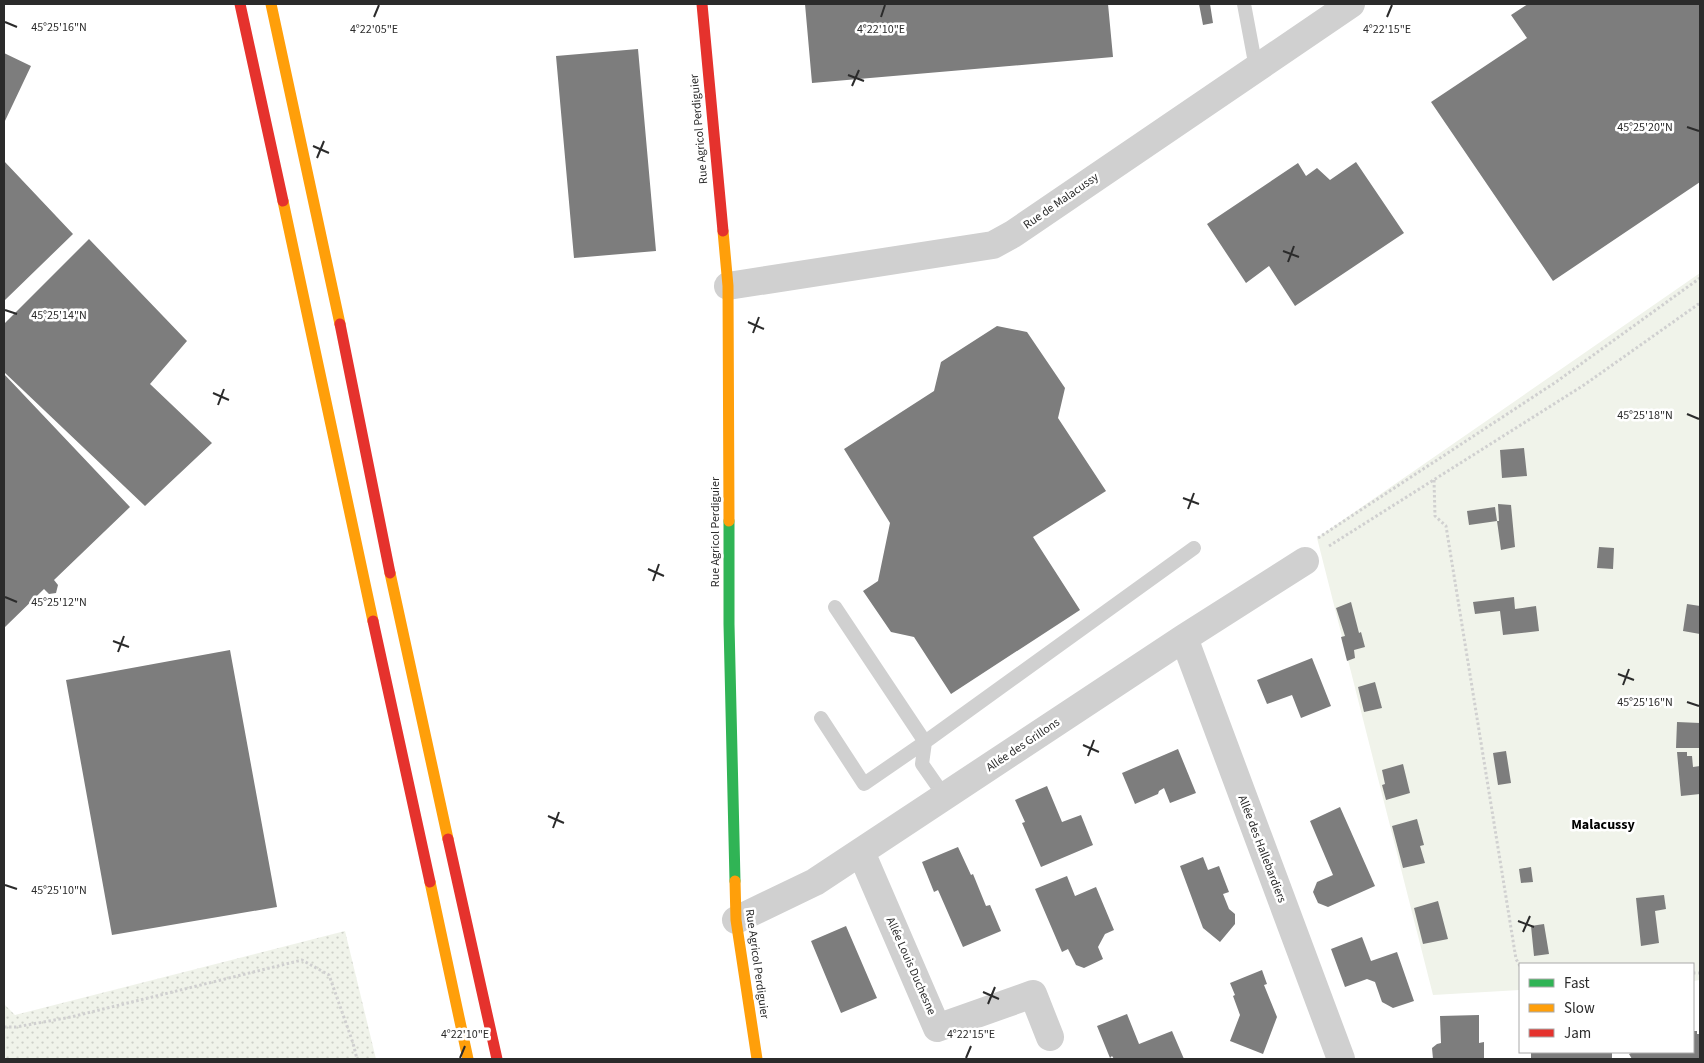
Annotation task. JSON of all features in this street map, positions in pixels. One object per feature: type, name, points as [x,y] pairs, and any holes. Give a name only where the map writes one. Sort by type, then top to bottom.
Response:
[{"type":"main road","points":[[239,4],[468,1059]]},
{"type":"main road","points":[[271,4],[331,279],[395,600],[497,1059]]},
{"type":"main road","points":[[281,4],[286,68]]},
{"type":"main road","name":"Rue Agricol Perdiguier","points":[[702,4],[728,286],[729,614],[736,920],[757,1059]]},
{"type":"street","name":"Rue de Malacussy","points":[[728,286],[993,245],[1013,234],[1350,4]]},
{"type":"street","name":"Allée des Grillons","points":[[736,920],[816,882],[1184,638],[1311,550]]},
{"type":"street","name":"Allée des Hallebardiers","points":[[1184,638],[1341,1059]]},
{"type":"street","name":"Allée Louis Duchesne","points":[[861,852],[938,1028],[1033,994],[1050,1037]]},
{"type":"lane","points":[[1244,4],[1256,68]]},
{"type":"lane","points":[[821,718],[864,784],[1194,548]]},
{"type":"lane","points":[[835,607],[925,742],[922,764],[945,797]]},
{"type":"path","points":[[1311,550],[1556,382],[1700,278]]},
{"type":"path","points":[[1311,550],[1434,480],[1584,385],[1700,303]]},
{"type":"path","points":[[1434,480],[1436,516],[1446,526],[1516,960],[1519,964]]},
{"type":"path","points":[[4,1027],[16,1027],[70,1017],[302,960],[329,975],[357,1059]]},
{"type":"shaded area","points":[[1700,273],[1700,980],[1694,981],[1694,963],[1519,963],[1519,990],[1433,995],[1317,538]]},
{"type":"shaded area","points":[[345,931],[376,1059],[4,1059],[4,1004],[15,1015]]},
{"type":"building","points":[[805,4],[1108,4],[1113,57],[812,83]]},
{"type":"building","points":[[1199,4],[1210,4],[1213,23],[1203,25]]},
{"type":"building","points":[[1528,4],[1700,4],[1700,182],[1553,281],[1431,102],[1527,38],[1511,15]]},
{"type":"building","points":[[638,49],[656,251],[574,258],[556,56]]},
{"type":"building","points":[[4,53],[31,66],[4,123]]},
{"type":"building","points":[[4,161],[73,234],[4,301]]},
{"type":"building","points":[[1356,162],[1404,233],[1295,306],[1269,266],[1246,283],[1207,224],[1298,163],[1306,176],[1317,168],[1330,180]]},
{"type":"building","points":[[89,239],[187,341],[150,384],[212,443],[145,506],[4,372],[4,324]]},
{"type":"building","points":[[997,326],[1027,332],[1065,388],[1058,418],[1106,491],[1033,537],[1080,610],[951,694],[914,637],[891,632],[863,591],[878,581],[890,523],[844,449],[934,391],[941,362]]},
{"type":"building","points":[[4,374],[130,507],[54,580],[58,585],[56,593],[49,594],[44,589],[4,628]]},
{"type":"building","points":[[1524,448],[1527,476],[1502,478],[1500,450]]},
{"type":"building","points":[[1498,504],[1511,505],[1515,547],[1501,550],[1497,521],[1499,521]]},
{"type":"building","points":[[1495,507],[1497,521],[1469,525],[1467,511]]},
{"type":"building","points":[[1599,547],[1614,548],[1613,569],[1597,568]]},
{"type":"building","points":[[1514,597],[1515,609],[1536,606],[1539,631],[1503,635],[1500,611],[1475,614],[1473,602]]},
{"type":"building","points":[[1351,602],[1359,633],[1361,632],[1365,647],[1354,650],[1355,658],[1347,661],[1341,637],[1345,636],[1336,608]]},
{"type":"building","points":[[1687,604],[1700,606],[1700,634],[1683,631]]},
{"type":"building","points":[[230,650],[277,907],[112,935],[66,680]]},
{"type":"building","points":[[1312,658],[1331,706],[1301,718],[1292,695],[1267,704],[1257,680]]},
{"type":"building","points":[[1375,682],[1382,708],[1364,712],[1358,687]]},
{"type":"building","points":[[1677,722],[1700,723],[1700,748],[1676,748]]},
{"type":"building","points":[[1178,749],[1196,793],[1170,803],[1164,788],[1158,794],[1135,804],[1122,773]]},
{"type":"building","points":[[1506,751],[1511,783],[1498,785],[1493,753]]},
{"type":"building","points":[[1677,752],[1687,752],[1687,756],[1692,756],[1693,767],[1700,766],[1700,794],[1681,796]]},
{"type":"building","points":[[1403,764],[1410,793],[1386,800],[1382,785],[1385,784],[1382,770]]},
{"type":"building","points":[[1047,786],[1062,822],[1081,815],[1093,845],[1041,867],[1022,823],[1025,822],[1015,800]]},
{"type":"building","points":[[1340,807],[1375,886],[1328,907],[1318,903],[1313,892],[1317,882],[1333,875],[1310,821]]},
{"type":"building","points":[[1417,819],[1424,845],[1420,846],[1425,863],[1403,868],[1392,826]]},
{"type":"building","points":[[958,847],[971,875],[973,874],[986,906],[990,905],[1001,931],[963,947],[938,890],[934,892],[922,862]]},
{"type":"building","points":[[1203,857],[1208,870],[1219,866],[1229,892],[1223,894],[1229,909],[1235,914],[1235,924],[1220,942],[1203,928],[1180,866]]},
{"type":"building","points":[[1531,867],[1533,882],[1521,883],[1519,869]]},
{"type":"building","points":[[1067,876],[1075,896],[1096,887],[1114,930],[1105,934],[1098,947],[1103,959],[1084,968],[1076,965],[1068,949],[1062,952],[1035,889]]},
{"type":"building","points":[[1664,895],[1666,909],[1655,911],[1659,943],[1641,946],[1636,898]]},
{"type":"building","points":[[1438,901],[1448,939],[1423,944],[1414,908]]},
{"type":"building","points":[[1544,924],[1549,954],[1534,956],[1531,926]]},
{"type":"building","points":[[846,926],[877,998],[841,1013],[811,941]]},
{"type":"building","points":[[1362,937],[1371,961],[1397,952],[1414,1001],[1393,1008],[1382,1002],[1375,982],[1367,979],[1345,987],[1331,949]]},
{"type":"building","points":[[1262,970],[1267,984],[1264,985],[1277,1017],[1263,1054],[1230,1041],[1240,1015],[1230,983]]},
{"type":"building","points":[[1127,1014],[1139,1044],[1172,1031],[1184,1059],[1114,1059],[1112,1056],[1110,1058],[1097,1026]]},
{"type":"building","points":[[1479,1015],[1479,1043],[1484,1042],[1484,1059],[1433,1059],[1432,1048],[1441,1043],[1440,1016]]},
{"type":"building","points":[[1694,1031],[1700,1034],[1700,1059],[1632,1059],[1629,1054],[1694,1053]]},
{"type":"building","points":[[1531,1053],[1612,1053],[1612,1059],[1531,1059]]},
{"type":"traffic: fast","points":[[729,521],[729,624],[735,881]]},
{"type":"traffic: slow","points":[[271,4],[340,324]]},
{"type":"traffic: slow","points":[[283,201],[373,621]]},
{"type":"traffic: slow","points":[[723,231],[728,286],[729,521]]},
{"type":"traffic: slow","points":[[390,573],[448,839]]},
{"type":"traffic: slow","points":[[735,881],[736,920],[757,1059]]},
{"type":"traffic: slow","points":[[430,882],[468,1059]]},
{"type":"traffic: jam","points":[[240,4],[283,201]]},
{"type":"traffic: jam","points":[[702,4],[723,231]]},
{"type":"traffic: jam","points":[[340,324],[390,573]]},
{"type":"traffic: jam","points":[[373,621],[430,882]]},
{"type":"traffic: jam","points":[[448,839],[497,1059]]},
{"type":"district","name":"Malacussy","points":[[1603,825]]}]
